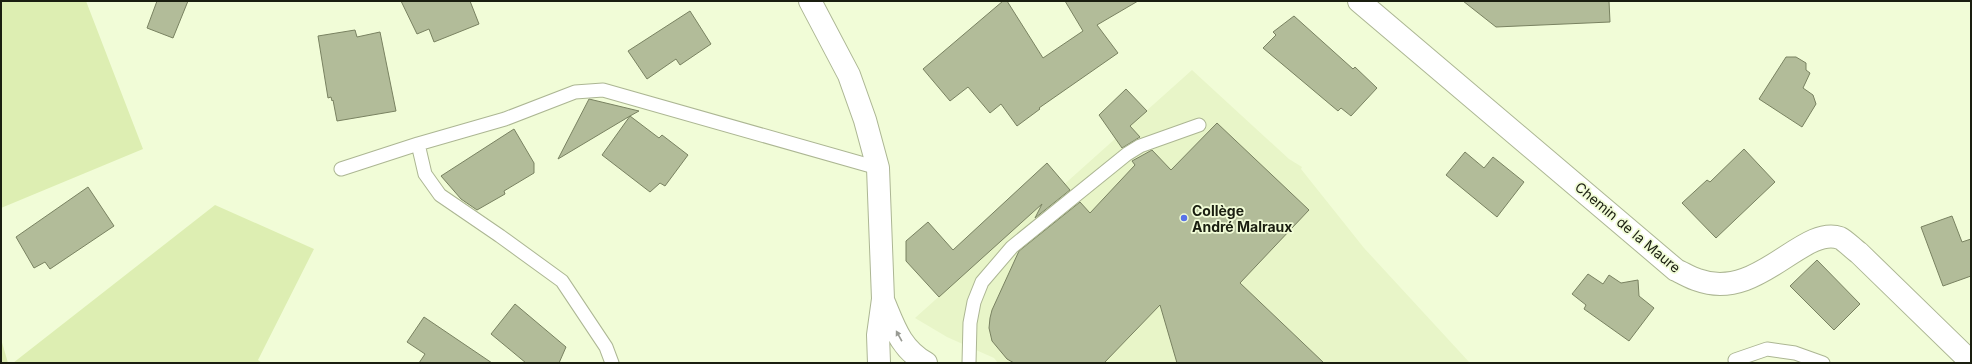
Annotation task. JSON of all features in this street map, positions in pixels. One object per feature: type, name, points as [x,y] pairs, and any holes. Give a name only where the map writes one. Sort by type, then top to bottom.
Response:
[{"type":"street","points":[[810,1],[849,75],[865,120],[878,168],[883,299],[878,335],[879,363]]},
{"type":"street","name":"Chemin de la Maure","points":[[1359,1],[1676,270],[1699,281],[1721,284],[1743,281],[1764,272],[1816,239],[1829,237],[1841,239],[1859,253],[1971,362]]},
{"type":"street","points":[[883,299],[898,338],[915,357],[926,363]]},
{"type":"lane","points":[[341,169],[418,144],[505,119],[575,92],[603,90],[878,168]]},
{"type":"lane","points":[[969,363],[970,323],[977,292],[982,282],[1012,247],[1127,154],[1140,146],[1199,125]]},
{"type":"lane","points":[[418,144],[425,174],[440,195],[562,281],[606,347],[612,363]]},
{"type":"lane","points":[[1735,360],[1766,349],[1795,353],[1823,363]]},
{"type":"shaded area","points":[[1,1],[86,1],[143,149],[1,208]]},
{"type":"shaded area","name":"Collège André Malraux","points":[[1192,70],[1289,159],[1302,167],[1301,169],[1364,248],[1470,363],[998,363],[994,358],[947,337],[915,318]]},
{"type":"shaded area","points":[[215,205],[314,249],[258,360],[262,363],[13,363]]},
{"type":"shaded area","points":[[1,339],[8,363],[1,363]]},
{"type":"building","points":[[157,1],[188,1],[173,38],[147,28]]},
{"type":"building","points":[[401,1],[470,1],[479,24],[434,42],[429,29],[417,34]]},
{"type":"building","points":[[1003,1],[1007,1],[1043,58],[1083,31],[1065,1],[1138,1],[1097,25],[1118,53],[1039,108],[1040,109],[1017,126],[1001,104],[990,113],[968,87],[950,101],[923,69]]},
{"type":"building","points":[[1463,1],[1609,1],[1610,22],[1496,27]]},
{"type":"building","points":[[690,11],[711,44],[680,65],[676,59],[647,79],[628,51]]},
{"type":"building","points":[[1294,16],[1353,69],[1355,67],[1377,88],[1351,116],[1341,108],[1338,111],[1263,48],[1276,35],[1273,32]]},
{"type":"building","points":[[355,30],[357,37],[380,32],[396,111],[337,121],[333,100],[332,101],[331,97],[328,98],[318,36]]},
{"type":"building","points":[[1786,57],[1796,57],[1806,63],[1806,70],[1810,73],[1803,88],[1813,95],[1816,104],[1802,127],[1759,99]]},
{"type":"building","points":[[1126,89],[1147,111],[1130,126],[1140,137],[1122,148],[1099,115]]},
{"type":"building","points":[[589,99],[639,111],[558,159]]},
{"type":"building","points":[[630,116],[659,138],[662,135],[688,155],[665,186],[660,183],[650,192],[602,155]]},
{"type":"building","points":[[1217,123],[1309,210],[1240,283],[1324,363],[1177,363],[1160,305],[1104,363],[1014,363],[1007,359],[992,341],[989,328],[990,318],[992,310],[1019,251],[1080,202],[1090,213],[1135,165],[1132,161],[1152,150],[1171,170]]},
{"type":"building","points":[[514,129],[534,163],[534,173],[504,191],[505,194],[477,210],[461,199],[441,176]]},
{"type":"building","points":[[1744,149],[1775,182],[1716,238],[1682,203],[1707,180],[1710,182]]},
{"type":"building","points":[[1465,152],[1484,168],[1493,157],[1524,182],[1497,217],[1446,175]]},
{"type":"building","points":[[1047,163],[1070,190],[1035,218],[1042,204],[939,297],[906,261],[906,241],[928,222],[953,250]]},
{"type":"building","points":[[88,187],[114,226],[50,269],[45,262],[34,268],[16,237]]},
{"type":"building","points":[[1952,216],[1962,242],[1971,239],[1971,276],[1943,286],[1921,227]]},
{"type":"building","points":[[1817,260],[1860,304],[1834,330],[1790,286]]},
{"type":"building","points":[[1588,274],[1603,284],[1609,275],[1621,283],[1638,280],[1639,296],[1654,308],[1629,341],[1584,309],[1586,305],[1572,294]]},
{"type":"building","points":[[515,304],[566,347],[559,363],[526,363],[491,334]]},
{"type":"building","points":[[424,317],[492,363],[419,363],[425,354],[407,342]]},
{"type":"place","name":"Collège André Malraux","points":[[1184,218]]}]
